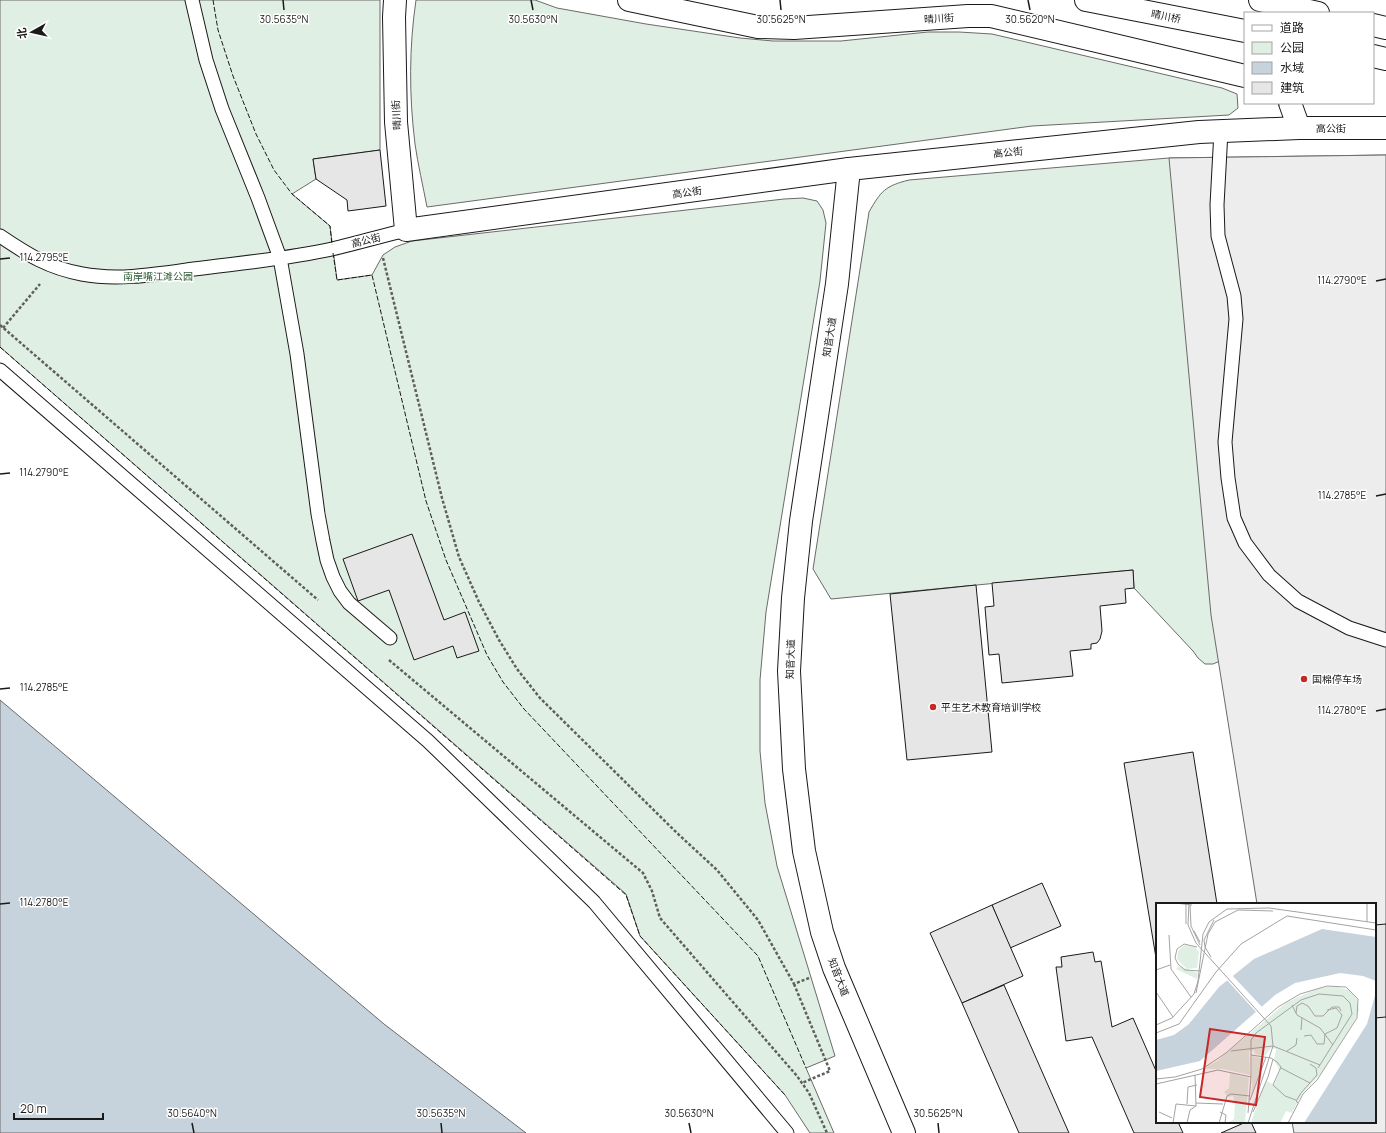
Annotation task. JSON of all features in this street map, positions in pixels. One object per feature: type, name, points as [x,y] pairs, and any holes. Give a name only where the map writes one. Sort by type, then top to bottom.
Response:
[{"type":"main road","name":"晴川街","points":[[395,0],[396,122],[406,230]]},
{"type":"main road","name":"晴川街","points":[[629,0],[758,26],[794,28],[968,16],[991,16],[1244,76]]},
{"type":"main road","name":"晴川桥","points":[[1086,0],[1244,31]]},
{"type":"main road","points":[[1260,0],[1314,12]]},
{"type":"main road","points":[[1374,25],[1386,28]]},
{"type":"main road","points":[[1374,56],[1386,59]]},
{"type":"main road","points":[[1290,104],[1299,128]]},
{"type":"main road","name":"高公街","points":[[406,230],[849,169],[1199,132],[1299,128],[1386,128]]},
{"type":"main road","name":"知音大道","points":[[849,169],[837,284],[801,521],[793,598],[789,671],[794,768],[804,851],[822,932],[834,968],[904,1133]]},
{"type":"lane","points":[[192,0],[206,60],[222,109],[258,198],[280,258],[297,354],[318,514],[327,560],[340,591],[349,603],[390,638]]},
{"type":"lane","points":[[1221,131],[1217,206],[1218,236],[1234,296],[1236,319],[1225,442],[1228,478],[1234,518],[1246,543],[1269,575],[1298,601],[1349,628],[1386,640]]},
{"type":"lane","name":"高公街","points":[[0,236],[25,253],[49,266],[84,275],[114,277],[148,275],[280,258],[332,249],[406,230]]},
{"type":"lane","points":[[0,370],[428,741],[583,890],[787,1133]]},
{"type":"path","points":[[379,237],[442,498],[459,557],[479,602],[517,670],[540,698],[671,828],[717,870],[758,920],[794,984],[830,1071],[802,1083]]},
{"type":"path","points":[[3,328],[42,282]]},
{"type":"path","points":[[0,325],[323,604]]},
{"type":"path","points":[[384,656],[643,873],[652,891],[660,918],[802,1083],[809,1093],[827,1133]]},
{"type":"path","points":[[794,984],[834,968]]},
{"type":"green space","name":"南岸嘴江滩公园","points":[[0,0],[380,0],[380,150],[313,159],[316,179],[292,194],[330,226],[337,280],[372,275],[383,255],[395,247],[412,241],[784,199],[803,198],[817,201],[823,210],[826,223],[820,281],[766,612],[760,680],[760,751],[765,803],[777,866],[835,1056],[806,1068],[834,1133],[810,1133],[785,1095],[640,936],[626,894],[0,347]]},
{"type":"green space","points":[[416,0],[535,0],[557,8],[646,24],[740,38],[773,41],[841,41],[928,32],[992,34],[1222,88],[1237,94],[1238,108],[1229,115],[1032,126],[427,207],[416,152],[412,108],[411,54]]},
{"type":"green space","points":[[1386,155],[1220,661],[1213,664],[1205,664],[1198,658],[1134,588],[1133,570],[831,599],[813,569],[869,212],[884,190],[909,180],[1169,158]]},
{"type":"shaded area","name":"国棉停车场","points":[[1386,155],[1386,1133],[1294,1133],[1292,1123],[1376,1123],[1376,903],[1257,903],[1211,615],[1169,158]]},
{"type":"water","points":[[0,700],[384,1024],[526,1133],[0,1133]]},
{"type":"building","points":[[380,150],[386,206],[348,211],[347,200],[316,179],[313,159]]},
{"type":"building","points":[[412,534],[444,620],[465,612],[479,651],[457,658],[453,646],[414,660],[389,590],[358,601],[343,559]]},
{"type":"building","points":[[1133,570],[1134,588],[1125,589],[1126,603],[1100,606],[1102,631],[1100,639],[1097,643],[1091,644],[1091,649],[1070,651],[1073,676],[1002,683],[999,654],[989,655],[985,607],[994,606],[992,583]]},
{"type":"building","points":[[976,585],[992,752],[907,760],[890,594]]},
{"type":"building","points":[[1193,752],[1217,903],[1156,903],[1156,958],[1124,763]]},
{"type":"building","points":[[1042,883],[1061,926],[1010,948],[992,905]]},
{"type":"building","points":[[992,905],[1023,976],[962,1003],[930,933]]},
{"type":"building","points":[[1386,924],[1386,1017],[1376,1018],[1376,925]]},
{"type":"building","points":[[1093,952],[1095,962],[1101,961],[1112,1027],[1133,1018],[1156,1071],[1156,1123],[1178,1123],[1183,1133],[1134,1133],[1092,1037],[1066,1041],[1056,967],[1062,967],[1061,957]]},
{"type":"building","points":[[1004,985],[1069,1133],[1019,1133],[962,1003]]},
{"type":"building","points":[[1244,1123],[1251,1123],[1256,1133],[1221,1133]]},
{"type":"fence","points":[[213,0],[218,30],[233,76],[256,134],[274,170],[292,194],[330,226],[332,245]]},
{"type":"fence","points":[[333,253],[337,280],[372,275],[426,501],[446,560],[487,655],[503,682],[524,709],[758,956],[806,1068]]},
{"type":"fence","points":[[0,347],[626,895],[640,936],[785,1095]]},
{"type":"place","name":"国棉停车场","points":[[1304,679]]},
{"type":"place","name":"平生艺术教育培训学校","points":[[933,707]]}]
